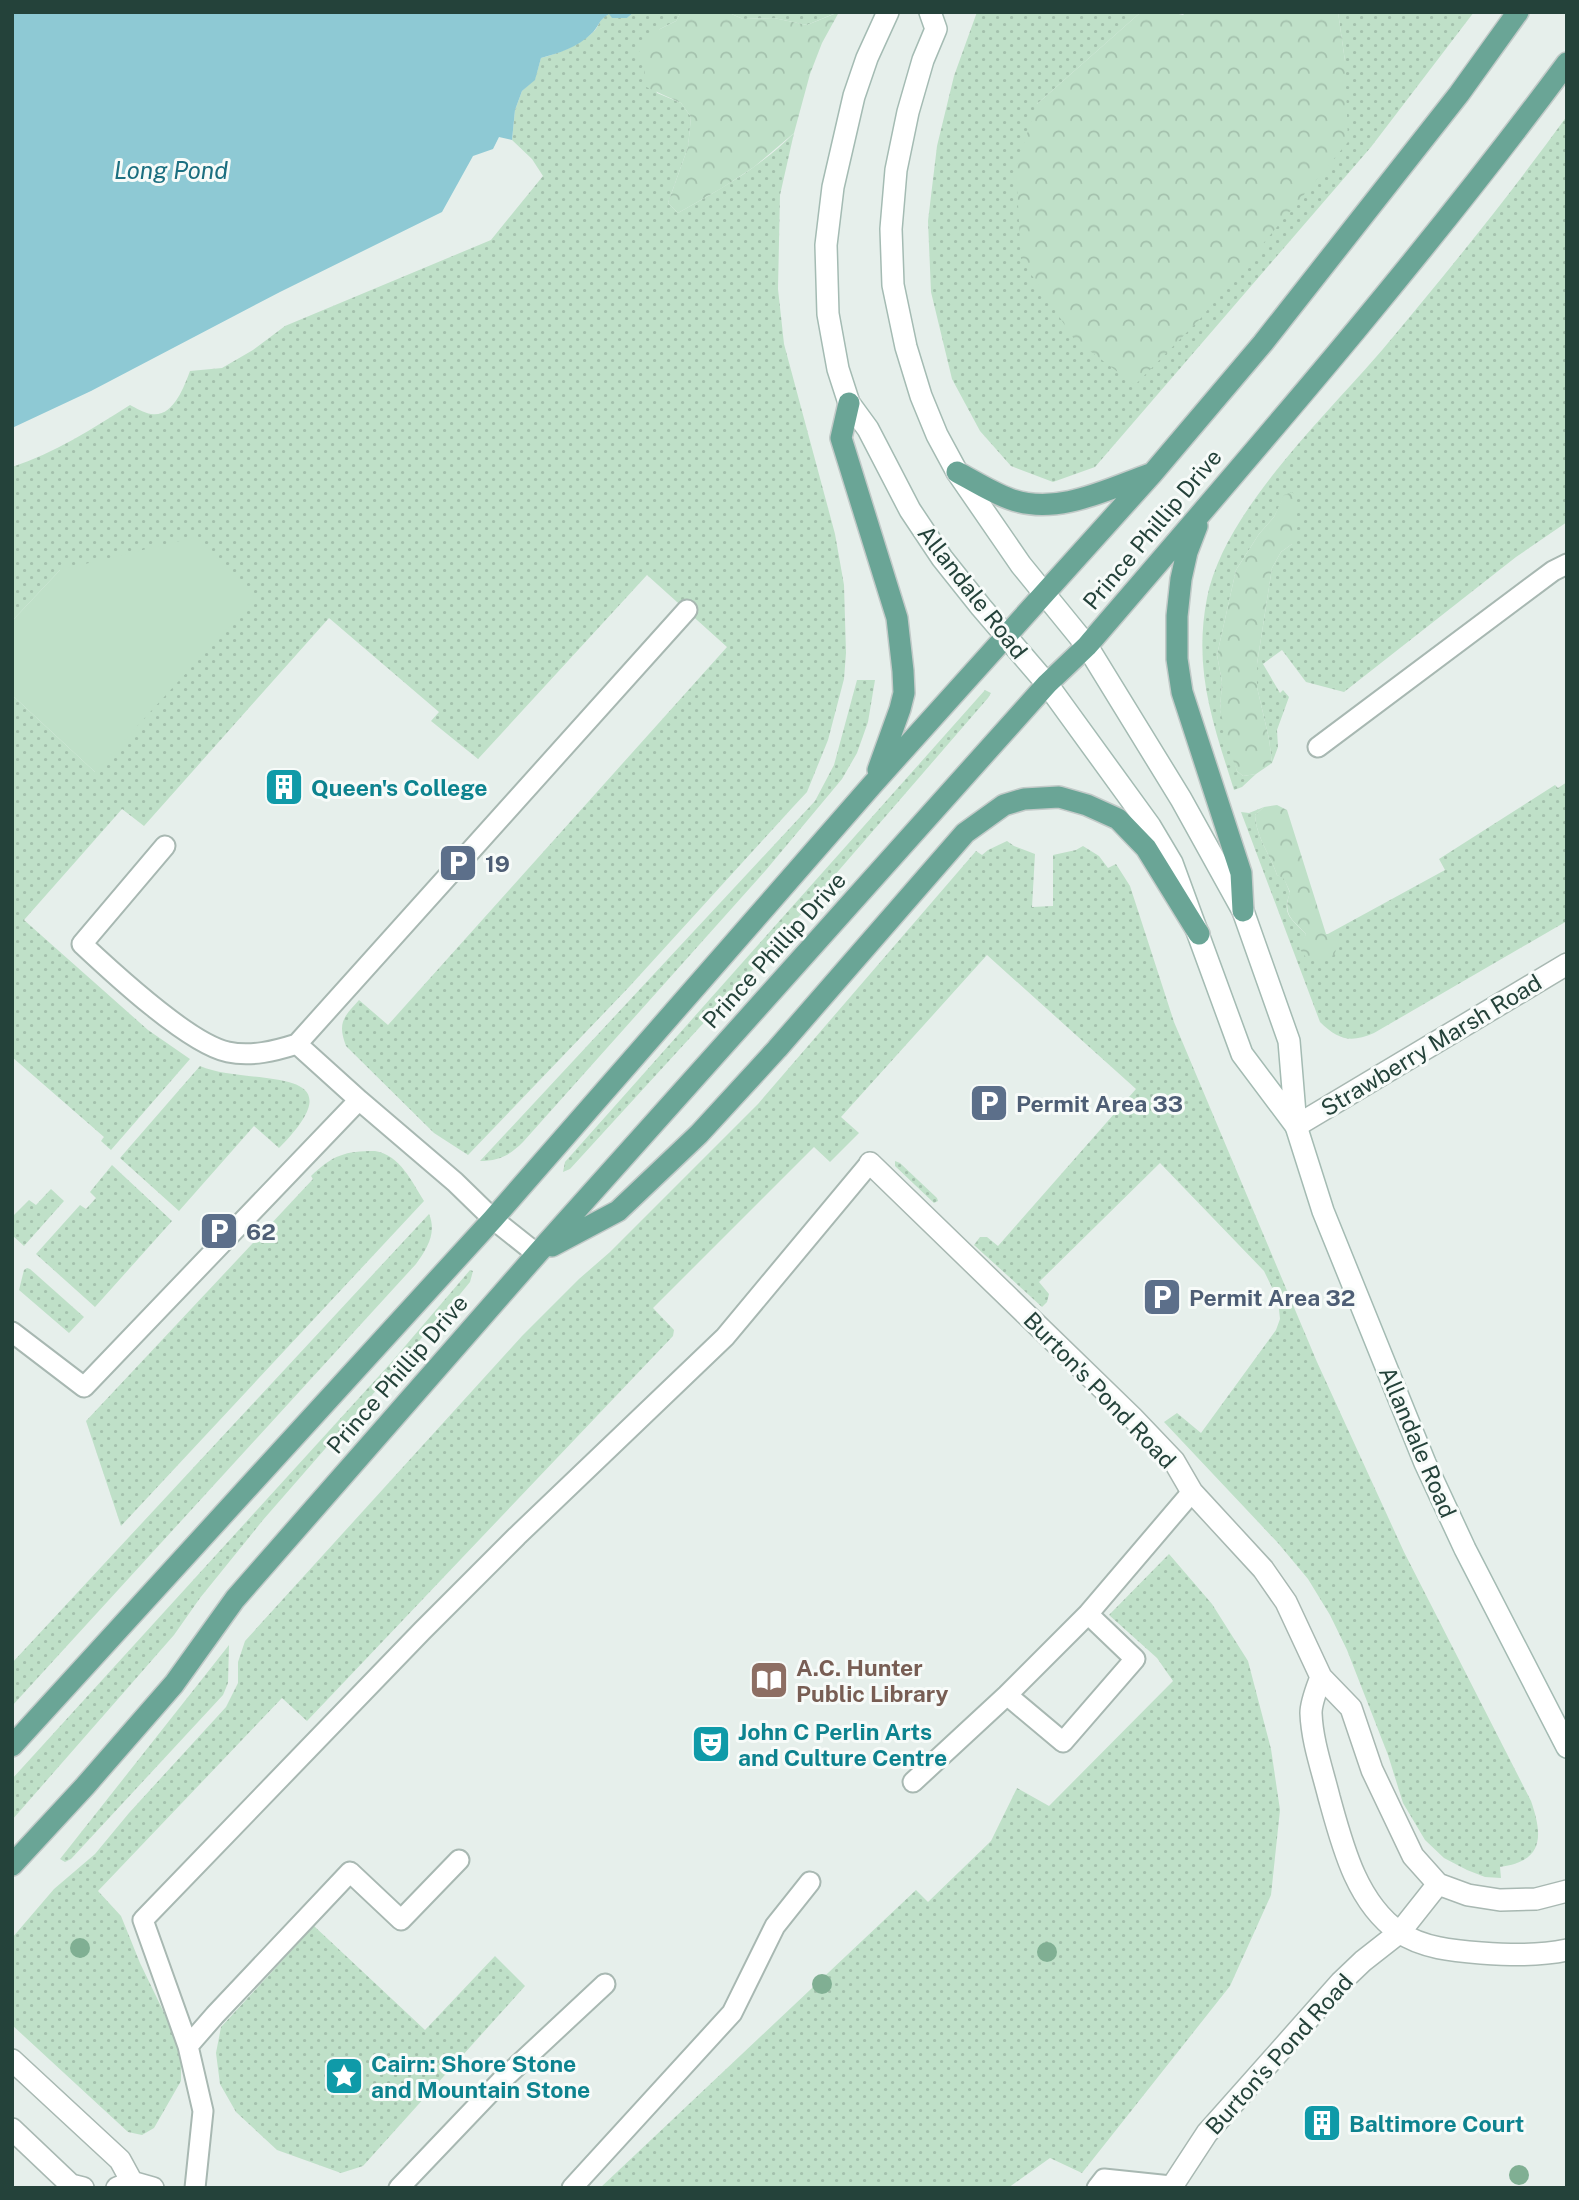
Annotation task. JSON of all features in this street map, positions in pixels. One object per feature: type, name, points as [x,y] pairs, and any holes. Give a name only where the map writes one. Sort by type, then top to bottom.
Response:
[{"type":"main road","name":"Allandale Road","points":[[888,12],[867,58],[854,96],[833,187],[826,245],[828,314],[838,369],[849,402],[868,429],[910,510],[942,558],[1048,684],[1150,826],[1172,863],[1242,1054],[1296,1126]]},
{"type":"main road","name":"Allandale Road","points":[[930,12],[936,29],[923,60],[896,170],[891,229],[893,285],[906,347],[921,396],[937,435],[957,472],[1021,565],[1087,646],[1181,799],[1243,911],[1289,1041],[1296,1126],[1323,1211],[1425,1463],[1465,1549],[1567,1747]]},
{"type":"main road","name":"Prince Phillip Drive","points":[[12,1746],[493,1219],[872,785],[1152,474],[1263,342],[1459,94],[1518,12]]},
{"type":"main road","name":"Prince Phillip Drive","points":[[12,1865],[174,1684],[235,1599],[537,1254],[1048,684],[1087,646],[1389,292],[1503,149],[1567,63]]},
{"type":"main road","points":[[849,402],[841,438],[897,618],[903,671],[904,693],[901,709],[872,785]]},
{"type":"main road","points":[[957,472],[1011,499],[1037,505],[1081,498],[1152,474]]},
{"type":"main road","points":[[1205,507],[1187,552],[1181,579],[1177,616],[1177,659],[1182,692],[1241,873],[1243,911]]},
{"type":"main road","points":[[537,1254],[618,1211],[699,1134],[777,1049],[965,833],[1004,805],[1024,799],[1059,797],[1087,805],[1118,819],[1146,848],[1199,934]]},
{"type":"main road","name":"Strawberry Marsh Road","points":[[1296,1126],[1567,964]]},
{"type":"main road","name":"Burton's Pond Road","points":[[870,1163],[1174,1461],[1192,1492],[1263,1569],[1286,1602],[1321,1677],[1351,1708],[1372,1770],[1396,1823],[1413,1856],[1438,1884],[1468,1895],[1500,1900],[1536,1899],[1567,1891]]},
{"type":"main road","points":[[1321,1677],[1311,1711],[1318,1756],[1350,1864],[1364,1892],[1380,1914],[1400,1932],[1426,1945],[1460,1951],[1521,1955],[1567,1950]]},
{"type":"main road","name":"Burton's Pond Road","points":[[1171,2187],[1208,2133],[1341,1982],[1400,1932],[1438,1884]]},
{"type":"main road","points":[[12,2060],[120,2160],[124,2185],[153,2188]]},
{"type":"main road","points":[[12,2129],[71,2185],[83,2188]]},
{"type":"lane","points":[[1318,747],[1553,571],[1567,564]]},
{"type":"lane","points":[[165,846],[82,944],[187,1032],[209,1045],[227,1052],[246,1054],[273,1052],[297,1044],[687,610]]},
{"type":"lane","points":[[297,1044],[455,1182],[493,1219],[537,1254]]},
{"type":"lane","points":[[12,1332],[83,1387],[359,1100]]},
{"type":"lane","points":[[195,2188],[203,2110],[188,2046],[143,1920],[431,1621],[725,1337],[870,1163]]},
{"type":"lane","points":[[913,1782],[1007,1695],[1088,1614],[1192,1492]]},
{"type":"lane","points":[[1007,1695],[1063,1742],[1135,1659],[1088,1614]]},
{"type":"lane","points":[[188,2046],[350,1872],[401,1920],[459,1860]]},
{"type":"lane","points":[[572,2188],[732,2013],[775,1926],[810,1882]]},
{"type":"lane","points":[[399,2188],[501,2081],[605,1984]]},
{"type":"lane","points":[[1097,2188],[1104,2179],[1171,2187]]},
{"type":"green space","points":[[634,12],[681,12],[676,21],[660,29],[644,63],[657,93],[681,103],[691,117],[688,147],[668,203],[678,213],[754,167],[794,133],[780,195],[778,289],[784,344],[835,534],[844,585],[846,653],[844,679],[828,740],[807,792],[629,987],[468,1155],[434,1133],[346,1046],[342,1031],[344,1020],[359,1000],[388,1025],[727,647],[647,575],[478,759],[431,721],[439,712],[329,618],[144,826],[122,809],[24,920],[148,1030],[190,1059],[111,1150],[101,1141],[104,1137],[12,1057],[12,695],[95,772],[60,570],[12,621],[12,467],[58,448],[130,405],[151,414],[166,411],[176,400],[190,371],[222,368],[253,350],[285,326],[491,240],[543,176],[532,159],[512,140],[515,110],[522,91],[535,79],[541,58],[580,42],[594,31],[609,13],[627,18]]},
{"type":"green space","points":[[681,12],[727,12],[743,19],[774,18],[807,25],[839,12],[822,43],[810,74],[794,133],[754,167],[678,213],[668,203],[688,147],[691,117],[681,103],[644,86],[644,63],[638,53],[660,29],[676,21]]},
{"type":"green space","points":[[727,12],[838,12],[807,25],[774,18],[743,19]]},
{"type":"green space","points":[[977,12],[1141,12],[1037,104],[1345,61],[1338,12],[1474,12],[1371,147],[1095,467],[1053,482],[1011,466],[980,431],[952,379],[931,292],[928,221],[937,146],[954,76]]},
{"type":"green space","points":[[1141,12],[1183,15],[1186,12],[1338,12],[1345,61],[1348,142],[1200,319],[1135,385],[1074,339],[1021,259],[1016,167],[1037,104]]},
{"type":"green space","points":[[1567,116],[1567,522],[1516,557],[1344,692],[1306,682],[1282,650],[1263,664],[1280,693],[1283,690],[1289,697],[1277,730],[1278,747],[1272,763],[1257,687],[1257,664],[1272,568],[1281,552],[1292,544],[1285,495],[1274,517],[1259,534],[1236,570],[1217,655],[1222,682],[1220,710],[1237,771],[1243,776],[1256,774],[1242,787],[1234,790],[1207,696],[1202,649],[1207,598],[1217,565],[1255,499],[1280,466],[1430,292]]},
{"type":"green space","points":[[1292,492],[1297,498],[1297,528],[1292,544],[1281,552],[1272,568],[1257,664],[1257,687],[1272,763],[1256,774],[1243,776],[1237,771],[1225,737],[1220,710],[1222,682],[1217,655],[1236,570],[1259,534],[1274,517],[1284,495]]},
{"type":"green space","points":[[196,537],[257,596],[95,772],[12,695],[12,621],[60,570]]},
{"type":"green space","points":[[857,680],[875,680],[868,722],[857,753],[842,779],[766,870],[523,1142],[504,1156],[480,1161],[815,801],[834,765]]},
{"type":"green space","points":[[985,690],[991,693],[988,698],[763,958],[570,1169],[563,1172],[565,1162]]},
{"type":"green space","points":[[1567,782],[1567,921],[1374,1033],[1358,1038],[1345,1038],[1333,1033],[1320,1022],[1241,812],[1249,813],[1264,807],[1255,815],[1258,831],[1277,875],[1284,878],[1290,893],[1287,912],[1306,934],[1303,943],[1326,935],[1445,870],[1439,859],[1555,785],[1558,788]]},
{"type":"green space","points":[[1277,805],[1287,810],[1326,934],[1336,935],[1339,943],[1334,955],[1323,960],[1307,959],[1299,948],[1306,934],[1290,916],[1287,906],[1290,892],[1284,879],[1277,875],[1258,831],[1255,815],[1264,807]]},
{"type":"green space","points":[[1007,841],[1035,854],[1032,907],[1053,906],[1053,855],[1083,846],[1099,856],[1108,868],[1116,864],[1130,886],[1174,1022],[1317,1362],[1404,1552],[1531,1801],[1538,1836],[1532,1853],[1514,1864],[1500,1867],[1501,1878],[1485,1877],[1444,1858],[1425,1840],[1403,1803],[1388,1755],[1347,1650],[1308,1579],[1278,1543],[1164,1422],[1177,1413],[1201,1433],[1276,1330],[1280,1319],[1278,1300],[1264,1271],[1160,1163],[1039,1282],[1049,1294],[1042,1307],[974,1245],[980,1237],[987,1237],[998,1246],[1136,1089],[987,955],[841,1117],[859,1133],[830,1162],[814,1147],[653,1308],[674,1330],[673,1336],[307,1721],[282,1698],[98,1891],[121,1916],[170,2025],[181,2058],[181,2081],[154,2128],[142,2135],[128,2132],[12,2025],[12,1938],[54,1889],[95,1854],[226,1707],[238,1683],[238,1662],[245,1641],[522,1336],[758,1104],[976,851],[982,855]]},
{"type":"green space","points":[[200,1066],[220,1072],[289,1082],[304,1089],[310,1101],[302,1120],[279,1148],[254,1126],[179,1211],[120,1158]]},
{"type":"green space","points":[[375,1151],[392,1158],[398,1164],[424,1201],[121,1526],[86,1421],[313,1179],[311,1176],[326,1163],[340,1156]]},
{"type":"green space","points":[[895,1161],[938,1201],[934,1203],[895,1166]]},
{"type":"green space","points":[[112,1165],[172,1221],[95,1307],[36,1254],[80,1205],[86,1209],[96,1198],[90,1192]]},
{"type":"green space","points":[[51,1189],[64,1201],[24,1246],[12,1235],[12,1217],[29,1200],[36,1205]]},
{"type":"green space","points":[[429,1214],[431,1234],[427,1247],[416,1264],[12,1706],[12,1663]]},
{"type":"green space","points":[[27,1268],[84,1317],[69,1333],[19,1290],[24,1270]]},
{"type":"green space","points":[[470,1270],[473,1271],[470,1282],[461,1293],[263,1520],[174,1635],[12,1820],[12,1779],[389,1365]]},
{"type":"green space","points":[[1169,1554],[1212,1604],[1248,1661],[1271,1749],[1280,1810],[1271,1895],[1230,1986],[1082,2173],[1050,2158],[1008,2188],[600,2188],[916,1890],[928,1902],[991,1841],[1017,1788],[1049,1806],[1173,1681],[1157,1658],[1109,1615]]},
{"type":"green space","points":[[229,1645],[228,1683],[223,1695],[71,1859],[65,1862],[60,1859]]},
{"type":"green space","points":[[314,1926],[425,2030],[495,1956],[525,1986],[363,2166],[341,2173],[277,2150],[236,2112],[220,2084],[216,2053],[221,2027]]},
{"type":"water","name":"Long Pond","points":[[12,12],[634,12],[627,18],[612,18],[609,14],[580,43],[541,58],[535,80],[522,91],[515,110],[512,140],[499,137],[493,149],[473,156],[442,212],[280,292],[91,391],[12,428]]},
{"type":"place","name":"Queen's College","points":[[284,787]]},
{"type":"place","name":"19","points":[[458,863]]},
{"type":"place","name":"Permit Area 33","points":[[989,1103]]},
{"type":"place","name":"62","points":[[219,1231]]},
{"type":"place","name":"Permit Area 32","points":[[1162,1297]]},
{"type":"place","name":"A.C. Hunter Public Library","points":[[769,1680]]},
{"type":"place","name":"John C Perlin Arts and Culture Centre","points":[[711,1744]]},
{"type":"place","name":"Cairn: Shore Stone and Mountain Stone","points":[[344,2076]]},
{"type":"place","name":"Baltimore Court","points":[[1322,2123]]}]
